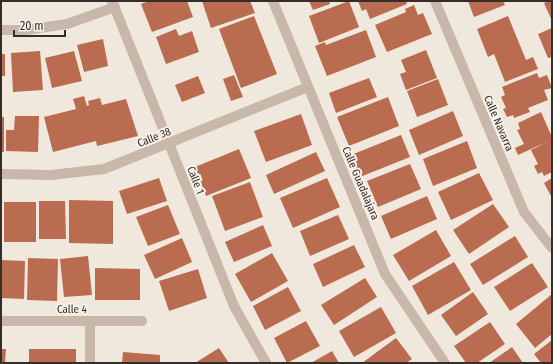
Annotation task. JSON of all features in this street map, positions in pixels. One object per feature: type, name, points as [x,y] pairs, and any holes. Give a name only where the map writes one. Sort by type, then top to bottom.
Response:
[{"type":"street","name":"Calle Guadalajara","points":[[273,1],[386,274],[445,363]]},
{"type":"street","name":"Calle Navarra","points":[[435,1],[524,212],[552,248]]},
{"type":"street","points":[[1,30],[26,30],[68,24],[113,4]]},
{"type":"street","name":"Calle 1","points":[[113,4],[234,306],[266,363]]},
{"type":"street","name":"Calle 38","points":[[1,174],[51,175],[104,169],[308,87]]},
{"type":"street","name":"Calle 4","points":[[1,321],[142,321]]},
{"type":"street","points":[[90,321],[90,363]]},
{"type":"building","points":[[149,1],[187,1],[193,17],[152,32],[141,4]]},
{"type":"building","points":[[202,1],[250,1],[255,13],[211,28]]},
{"type":"building","points":[[309,1],[329,1],[330,4],[313,10]]},
{"type":"building","points":[[349,1],[359,27],[319,43],[309,16]]},
{"type":"building","points":[[358,1],[406,1],[407,4],[370,19],[366,9],[362,11]]},
{"type":"building","points":[[468,1],[503,1],[505,5],[474,17]]},
{"type":"building","points":[[552,1],[552,21],[544,3]]},
{"type":"building","points":[[414,5],[418,15],[423,13],[432,34],[387,52],[375,25],[406,12],[405,9]]},
{"type":"building","points":[[254,16],[277,74],[241,88],[219,29]]},
{"type":"building","points":[[508,16],[526,60],[533,57],[538,69],[505,82],[494,54],[488,57],[477,29]]},
{"type":"building","points":[[552,28],[552,57],[548,58],[538,34]]},
{"type":"building","points":[[176,29],[179,36],[192,31],[199,52],[166,64],[156,37]]},
{"type":"building","points":[[366,30],[376,57],[327,76],[315,46],[325,42],[326,45]]},
{"type":"building","points":[[103,39],[108,66],[84,72],[77,45]]},
{"type":"building","points":[[426,50],[437,78],[406,90],[400,74],[406,72],[401,60]]},
{"type":"building","points":[[40,51],[43,90],[13,92],[11,53]]},
{"type":"building","points":[[74,51],[82,81],[52,88],[45,58]]},
{"type":"building","points":[[1,54],[5,54],[5,76],[1,76]]},
{"type":"building","points":[[537,73],[539,78],[547,75],[552,88],[544,90],[548,100],[528,108],[530,112],[514,118],[513,115],[507,117],[503,109],[506,108],[501,97],[505,95],[502,87]]},
{"type":"building","points":[[234,75],[243,97],[231,101],[223,79]]},
{"type":"building","points":[[198,76],[205,93],[182,102],[175,85]]},
{"type":"building","points":[[369,78],[377,97],[336,113],[329,93]]},
{"type":"building","points":[[438,79],[448,105],[417,117],[407,91]]},
{"type":"building","points":[[84,96],[87,106],[89,105],[88,101],[100,98],[102,105],[126,99],[138,136],[97,146],[96,141],[53,152],[44,117],[76,109],[73,99]]},
{"type":"building","points":[[388,97],[399,126],[349,146],[337,117]]},
{"type":"building","points":[[453,111],[463,136],[419,155],[409,130]]},
{"type":"building","points":[[541,112],[552,137],[552,172],[544,176],[542,172],[538,174],[534,166],[538,164],[531,150],[549,141],[518,155],[515,148],[524,144],[517,130],[520,129],[518,123]]},
{"type":"building","points":[[301,114],[312,145],[266,162],[254,131]]},
{"type":"building","points":[[15,116],[39,116],[38,152],[6,151],[6,130],[14,130]]},
{"type":"building","points":[[1,117],[4,117],[4,152],[1,152]]},
{"type":"building","points":[[401,135],[410,157],[360,177],[351,155]]},
{"type":"building","points":[[467,141],[477,168],[433,186],[423,159]]},
{"type":"building","points":[[239,149],[251,178],[206,196],[195,167]]},
{"type":"building","points":[[316,152],[325,171],[274,194],[266,175]]},
{"type":"building","points":[[410,164],[421,189],[378,207],[367,181]]},
{"type":"building","points":[[479,173],[493,200],[451,220],[438,192]]},
{"type":"building","points":[[159,178],[167,201],[127,214],[119,191]]},
{"type":"building","points":[[327,178],[340,207],[293,228],[280,198]]},
{"type":"building","points":[[552,178],[552,198],[544,183]]},
{"type":"building","points":[[250,182],[263,217],[225,231],[212,196]]},
{"type":"building","points":[[427,196],[437,219],[391,239],[381,216]]},
{"type":"building","points":[[69,200],[113,201],[113,244],[69,243]]},
{"type":"building","points":[[39,201],[65,201],[66,239],[39,239]]},
{"type":"building","points":[[4,202],[36,202],[36,242],[4,242]]},
{"type":"building","points":[[493,204],[509,227],[469,254],[453,230]]},
{"type":"building","points":[[168,205],[180,234],[148,246],[136,217]]},
{"type":"building","points":[[338,215],[349,239],[310,256],[300,231]]},
{"type":"building","points":[[263,225],[272,246],[234,262],[225,242]]},
{"type":"building","points":[[436,230],[451,256],[409,281],[393,255]]},
{"type":"building","points":[[515,236],[528,257],[483,285],[470,264]]},
{"type":"building","points":[[182,238],[192,262],[155,279],[144,255]]},
{"type":"building","points":[[354,245],[365,267],[323,287],[313,264]]},
{"type":"building","points":[[272,253],[288,281],[251,302],[235,274]]},
{"type":"building","points":[[88,256],[92,295],[64,297],[60,259]]},
{"type":"building","points":[[28,258],[58,259],[57,301],[27,300]]},
{"type":"building","points":[[1,260],[25,261],[24,299],[1,298]]},
{"type":"building","points":[[454,262],[471,290],[428,315],[412,286]]},
{"type":"building","points":[[532,263],[548,287],[510,311],[494,287]]},
{"type":"building","points":[[95,268],[140,269],[140,300],[95,300]]},
{"type":"building","points":[[198,269],[207,298],[169,311],[159,281]]},
{"type":"building","points":[[365,278],[377,297],[334,325],[321,305]]},
{"type":"building","points":[[288,287],[301,311],[265,330],[253,306]]},
{"type":"building","points":[[473,292],[488,314],[456,336],[441,315]]},
{"type":"building","points":[[552,294],[552,334],[535,348],[516,324]]},
{"type":"building","points":[[381,307],[396,333],[354,357],[339,331]]},
{"type":"building","points":[[306,321],[320,346],[287,363],[274,338]]},
{"type":"building","points":[[490,322],[505,344],[477,363],[466,363],[454,346]]},
{"type":"building","points":[[396,338],[412,359],[406,363],[362,363]]},
{"type":"building","points":[[552,340],[552,363],[541,363],[534,354]]},
{"type":"building","points":[[512,347],[523,363],[489,363]]},
{"type":"building","points":[[219,348],[229,363],[195,363]]},
{"type":"building","points":[[1,349],[6,349],[5,363],[1,363]]},
{"type":"building","points":[[29,349],[76,349],[76,363],[29,363]]},
{"type":"building","points":[[332,351],[339,363],[311,363]]},
{"type":"building","points":[[123,352],[160,355],[160,363],[122,363]]}]
